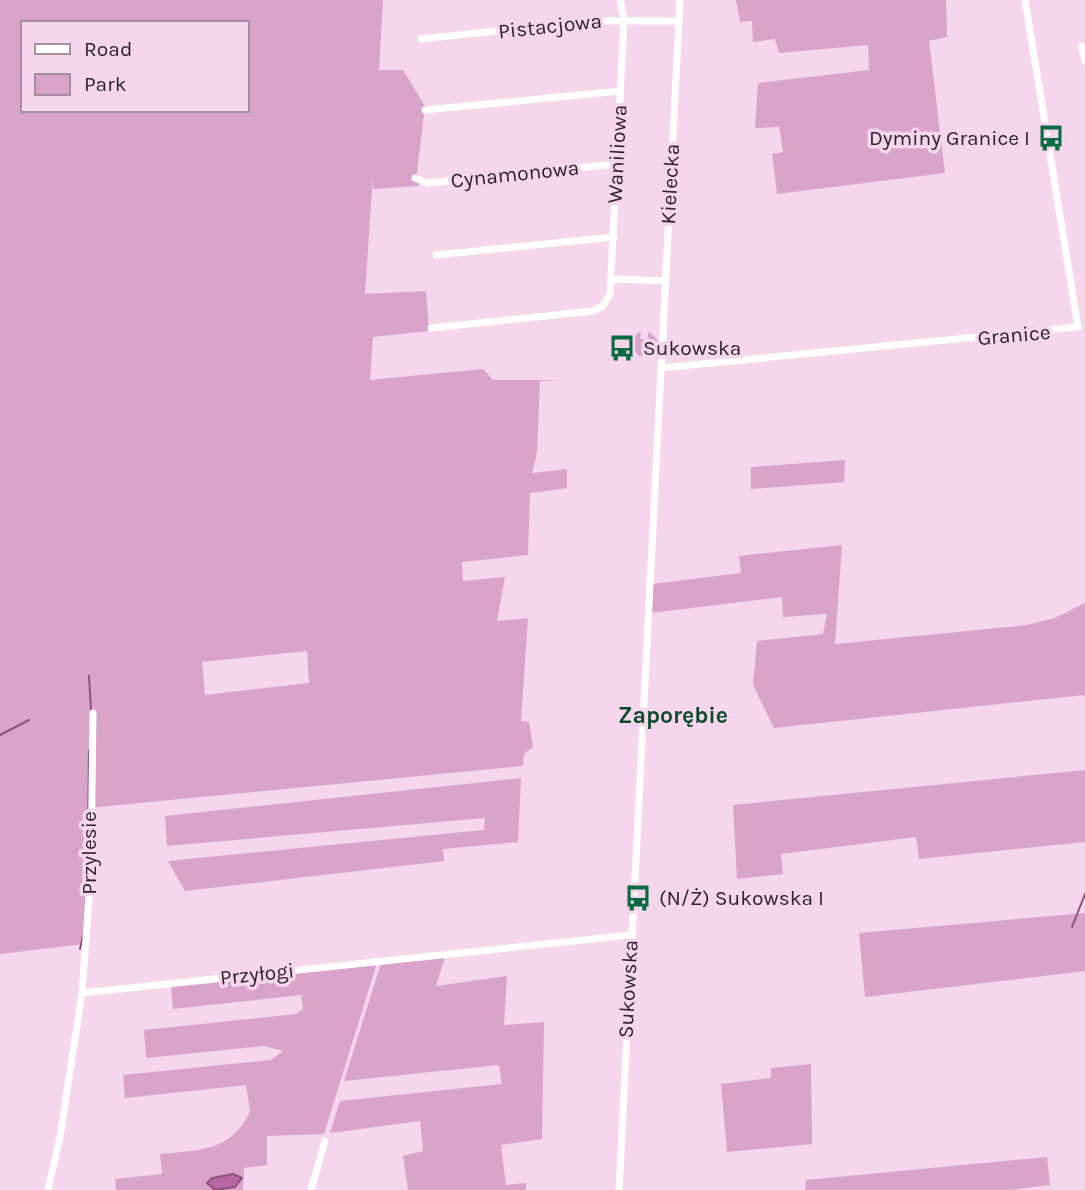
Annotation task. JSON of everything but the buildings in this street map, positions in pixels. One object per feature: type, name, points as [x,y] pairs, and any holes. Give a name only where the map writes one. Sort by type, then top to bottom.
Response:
[{"type":"street","name":"Waniliowa","points":[[431,328],[593,311],[603,306],[610,294],[624,19],[620,0]]},
{"type":"street","name":"Kielecka","points":[[662,368],[664,281],[680,0]]},
{"type":"street","name":"Granice","points":[[662,368],[1082,326],[1025,0]]},
{"type":"street","name":"Pistacjowa","points":[[421,38],[624,19],[679,21]]},
{"type":"street","points":[[1082,46],[1085,61]]},
{"type":"street","points":[[425,110],[620,91]]},
{"type":"street","name":"Cynamonowa","points":[[415,178],[428,183],[616,164]]},
{"type":"street","points":[[436,255],[614,237]]},
{"type":"street","points":[[612,279],[664,281]]},
{"type":"street","name":"Sukowska","points":[[618,1190],[662,368]]},
{"type":"street","name":"Przylesie","points":[[82,993],[91,870],[89,825],[93,713]]},
{"type":"street","name":"Przyłogi","points":[[82,993],[631,935]]},
{"type":"street","points":[[48,1190],[60,1137],[82,993]]},
{"type":"street","points":[[311,1190],[325,1141]]},
{"type":"green space","points":[[0,0],[383,0],[379,70],[403,70],[425,106],[417,172],[419,186],[373,189],[373,174],[365,294],[426,291],[429,331],[373,337],[370,380],[483,369],[493,380],[561,380],[540,381],[537,452],[532,473],[567,469],[567,488],[530,493],[528,555],[462,562],[463,581],[505,577],[497,621],[528,618],[521,721],[529,722],[533,747],[524,754],[523,766],[88,808],[84,944],[0,954]],"holes":[[[307,651],[309,683],[205,695],[202,662]]]},
{"type":"green space","points":[[736,0],[946,0],[947,37],[929,41],[945,173],[777,194],[772,154],[783,152],[779,127],[755,128],[758,83],[869,70],[868,45],[779,53],[775,39],[753,42],[752,21],[740,22]]},
{"type":"green space","points":[[641,331],[640,339],[647,340],[649,331],[658,341],[656,350],[650,356],[639,356],[632,348],[633,337]]},
{"type":"green space","points":[[845,460],[844,482],[751,489],[751,467]]},
{"type":"green space","points":[[842,545],[835,644],[1027,625],[1055,618],[1085,603],[1085,695],[774,728],[753,685],[757,641],[823,634],[827,614],[783,617],[782,597],[650,613],[653,584],[741,573],[739,556]]},
{"type":"green space","points":[[1085,770],[1085,842],[919,859],[916,837],[781,854],[783,874],[737,879],[733,805]]},
{"type":"green space","points":[[521,778],[518,842],[443,849],[444,861],[185,891],[168,861],[484,830],[485,818],[167,846],[165,816]]},
{"type":"green space","points":[[1085,913],[1085,971],[865,997],[859,933]]},
{"type":"green space","points":[[445,957],[436,986],[507,976],[504,1025],[544,1022],[542,1139],[501,1145],[506,1185],[526,1183],[526,1190],[408,1190],[403,1156],[423,1151],[420,1121],[330,1133],[340,1101],[502,1084],[499,1065],[344,1081],[381,963]]},
{"type":"green space","points":[[377,963],[324,1134],[267,1136],[267,1165],[244,1168],[243,1190],[116,1190],[115,1179],[162,1174],[160,1154],[201,1149],[224,1142],[243,1124],[250,1111],[246,1085],[125,1098],[123,1075],[271,1060],[283,1051],[264,1046],[146,1058],[144,1030],[296,1014],[303,1009],[301,995],[173,1009],[171,985]]},
{"type":"green space","points":[[811,1064],[812,1144],[727,1152],[721,1084],[771,1078],[771,1068]]},
{"type":"green space","points":[[1047,1157],[1050,1185],[1009,1190],[805,1190],[806,1180]]},
{"type":"shaded area","points":[[233,1174],[242,1178],[235,1187],[215,1190],[207,1183],[212,1178]]},
{"type":"waterway","points":[[89,676],[91,710]]},
{"type":"waterway","points":[[0,735],[29,720]]},
{"type":"waterway","points":[[88,840],[89,751]]},
{"type":"waterway","points":[[1072,927],[1085,894]]},
{"type":"waterway","points":[[80,949],[83,936]]},
{"type":"place","name":"Dyminy Granice I","points":[[1051,138]]},
{"type":"place","name":"Sukowska","points":[[622,348]]},
{"type":"place","name":"(N/Ż) Sukowska I","points":[[638,898]]},
{"type":"district","name":"Zaporębie","points":[[673,715]]}]
